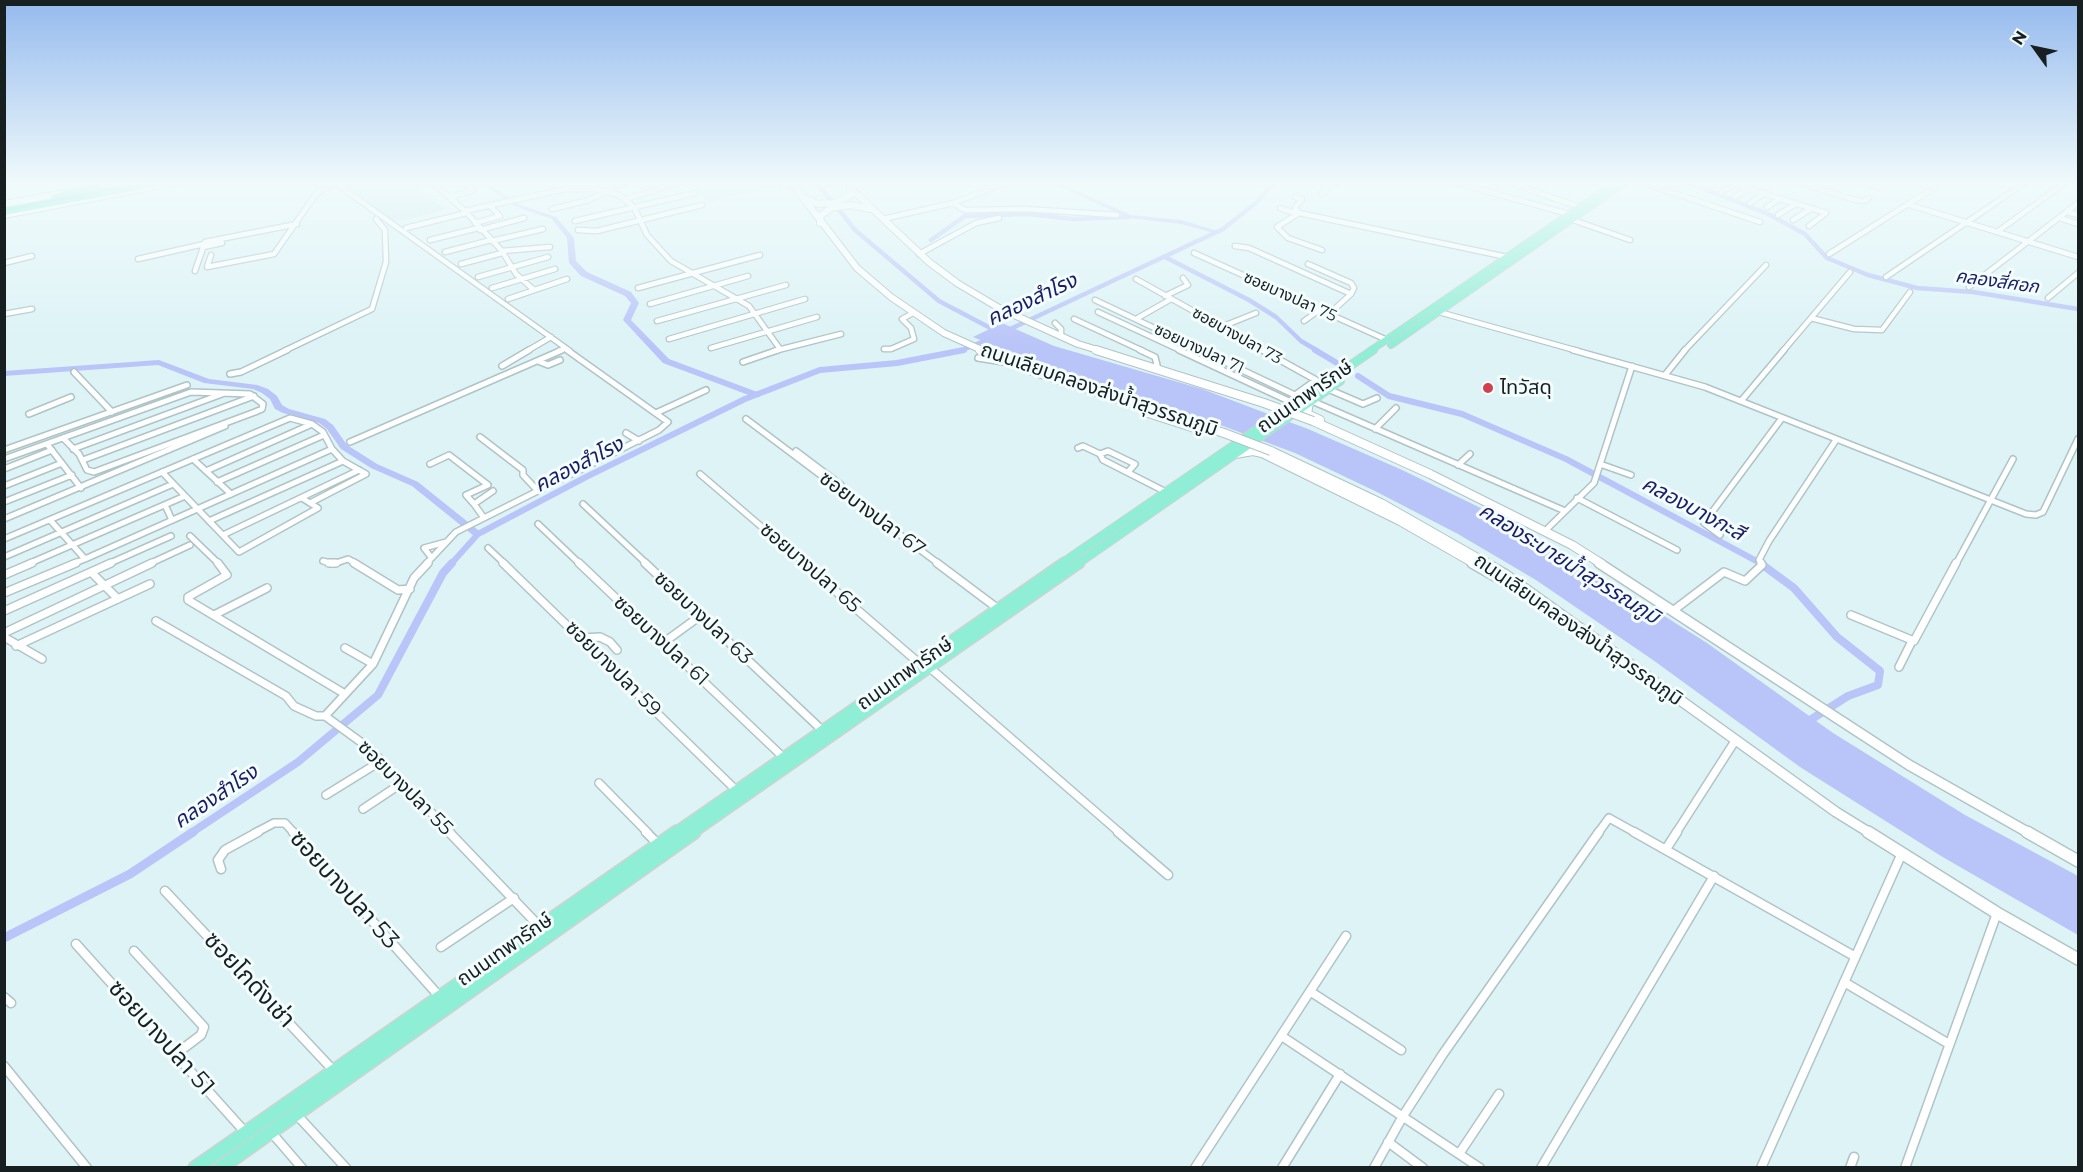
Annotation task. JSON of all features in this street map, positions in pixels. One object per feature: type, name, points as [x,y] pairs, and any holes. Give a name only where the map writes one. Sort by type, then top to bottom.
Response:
[{"type":"main road","name":"ถนนเลียบคลองส่งน้ำสุวรรณภูมิ","points":[[831,237],[857,268],[913,313],[944,333],[999,359],[1170,414],[1271,451],[1331,478],[1449,541],[1548,605],[1734,741],[1836,812],[1997,913],[2079,959]]},
{"type":"main road","name":"ถนนเลียบคลองส่งน้ำสุวรรณภูมิ","points":[[901,237],[945,275],[999,308],[1056,335],[1313,421],[1374,447],[1491,503],[1572,545],[1826,712],[1972,802],[2079,861]]},
{"type":"main road","name":"ถนนเทพารักษ์","points":[[1304,399],[1538,237]]},
{"type":"main road","name":"ถนนเทพารักษ์","points":[[1304,399],[1328,389],[1546,237]]},
{"type":"main road","points":[[1524,245],[1533,247]]},
{"type":"main road","points":[[1056,335],[1276,404],[1293,408],[1304,399]]},
{"type":"main road","points":[[999,359],[1060,385],[1226,437],[1237,449],[1262,453],[1400,520],[1548,605]]},
{"type":"main road","points":[[1304,399],[1306,412],[1309,415],[1440,472],[1548,528],[1572,545]]},
{"type":"main road","name":"ถนนเทพารักษ์","points":[[220,1167],[788,761],[1293,408]]},
{"type":"main road","name":"ถนนเทพารักษ์","points":[[195,1167],[658,845],[788,761],[824,731],[924,665],[997,609],[1166,492],[1237,449]]},
{"type":"street","points":[[138,259],[231,237]]},
{"type":"street","points":[[237,237],[237,245]]},
{"type":"street","points":[[203,245],[195,271],[273,254],[287,237]]},
{"type":"street","points":[[230,374],[241,372],[372,309],[380,288],[386,252],[384,237]]},
{"type":"street","points":[[328,719],[345,694],[373,664],[414,578],[456,532],[639,441],[668,424],[551,337],[409,237]]},
{"type":"street","points":[[430,240],[445,237]]},
{"type":"street","points":[[487,237],[502,252],[511,267],[534,290]]},
{"type":"street","points":[[445,252],[510,237]]},
{"type":"street","points":[[648,237],[670,261],[738,298],[756,313],[780,349]]},
{"type":"street","points":[[919,254],[949,237]]},
{"type":"street","points":[[1286,237],[1322,249]]},
{"type":"street","points":[[1410,237],[1507,257]]},
{"type":"street","points":[[1622,237],[1630,240]]},
{"type":"street","points":[[1829,254],[1856,237]]},
{"type":"street","points":[[1886,277],[1947,237]]},
{"type":"street","points":[[2012,237],[2078,256]]},
{"type":"street","points":[[1969,287],[2035,237]]},
{"type":"street","points":[[203,245],[222,243]]},
{"type":"street","points":[[1235,246],[1249,248],[1351,294]]},
{"type":"street","points":[[461,264],[502,252],[550,247]]},
{"type":"street","name":"ซอยบางปลา 75","points":[[1194,253],[1318,311],[1387,340]]},
{"type":"street","points":[[207,267],[211,255]]},
{"type":"street","points":[[638,288],[760,255]]},
{"type":"street","points":[[4,263],[32,256]]},
{"type":"street","points":[[478,277],[548,257]]},
{"type":"street","points":[[1308,264],[1351,283],[1354,288],[1351,294],[1328,315]]},
{"type":"street","points":[[1665,375],[1687,347],[1766,265]]},
{"type":"street","points":[[492,288],[555,269]]},
{"type":"street","points":[[1741,401],[1850,272]]},
{"type":"street","points":[[2048,298],[2079,273]]},
{"type":"street","points":[[650,304],[748,276]]},
{"type":"street","points":[[1165,296],[1188,285],[1183,278]]},
{"type":"street","points":[[508,299],[567,279]]},
{"type":"street","name":"ซอยบางปลา 73","points":[[1136,279],[1316,380],[1304,399]]},
{"type":"street","points":[[657,321],[786,285]]},
{"type":"street","points":[[1811,318],[1854,330],[1882,330],[1910,292]]},
{"type":"street","points":[[669,339],[805,299]]},
{"type":"street","points":[[1136,319],[1171,299]]},
{"type":"street","name":"ซอยบางปลา 71","points":[[1095,300],[1304,399],[1565,511]]},
{"type":"street","points":[[4,314],[32,309]]},
{"type":"street","points":[[1304,321],[1318,311]]},
{"type":"street","points":[[1098,312],[1293,408]]},
{"type":"street","points":[[1439,312],[1665,375],[1741,401],[2025,514],[2039,515],[2079,440]]},
{"type":"street","points":[[884,349],[896,348],[914,339],[911,328],[902,319],[913,313]]},
{"type":"street","points":[[1221,327],[1256,313]]},
{"type":"street","points":[[711,348],[817,316]]},
{"type":"street","points":[[1074,319],[1155,357],[1157,365]]},
{"type":"street","points":[[1055,323],[1061,329],[1056,335]]},
{"type":"street","points":[[742,362],[780,349],[841,334]]},
{"type":"street","points":[[502,366],[551,337]]},
{"type":"street","points":[[350,442],[566,348]]},
{"type":"street","points":[[978,358],[999,359]]},
{"type":"street","points":[[538,361],[548,365],[560,360]]},
{"type":"street","points":[[1548,528],[1594,483],[1632,366]]},
{"type":"street","points":[[74,372],[112,412]]},
{"type":"street","points":[[4,450],[187,385]]},
{"type":"street","points":[[1328,389],[1363,404],[1377,398]]},
{"type":"street","points":[[656,413],[706,390]]},
{"type":"street","points":[[4,459],[191,392],[254,396],[263,404],[262,409],[98,470],[88,471],[83,460],[63,438]]},
{"type":"street","points":[[74,449],[227,393]]},
{"type":"street","points":[[83,460],[254,396]]},
{"type":"street","points":[[29,414],[71,398]]},
{"type":"street","points":[[1375,429],[1396,408]]},
{"type":"street","points":[[4,539],[290,418],[312,424],[324,435],[332,449],[343,461],[366,474],[310,504]]},
{"type":"street","points":[[1720,535],[1704,523],[1782,418]]},
{"type":"street","points":[[4,519],[218,430],[234,419]]},
{"type":"street","name":"ซอยบางปลา 67","points":[[746,419],[997,609]]},
{"type":"street","points":[[206,471],[312,424]]},
{"type":"street","points":[[626,433],[639,441]]},
{"type":"street","points":[[218,482],[324,435]]},
{"type":"street","points":[[480,436],[523,470],[538,491]]},
{"type":"street","points":[[1674,610],[1724,572],[1745,581],[1760,567],[1759,560],[1769,541],[1836,440]]},
{"type":"street","points":[[47,444],[81,488]]},
{"type":"street","points":[[1078,448],[1083,447],[1100,454],[1108,451],[1135,464],[1135,467],[1128,472]]},
{"type":"street","points":[[4,593],[332,449]]},
{"type":"street","points":[[4,469],[52,450]]},
{"type":"street","points":[[796,451],[842,486],[843,492]]},
{"type":"street","points":[[430,464],[449,454],[488,485],[466,495],[484,518]]},
{"type":"street","points":[[1100,454],[1102,460],[1166,492]]},
{"type":"street","points":[[1458,465],[1470,454]]},
{"type":"street","points":[[193,459],[231,494]]},
{"type":"street","points":[[1899,667],[1912,641],[1917,638],[2013,459]]},
{"type":"street","points":[[209,521],[343,461]]},
{"type":"street","points":[[4,486],[62,463]]},
{"type":"street","points":[[1600,464],[1631,475]]},
{"type":"street","points":[[223,536],[359,470]]},
{"type":"street","points":[[162,472],[239,552],[318,508],[302,498]]},
{"type":"street","name":"ซอยบางปลา 65","points":[[700,474],[1168,875]]},
{"type":"street","points":[[4,502],[72,475]]},
{"type":"street","points":[[4,557],[173,484]]},
{"type":"street","points":[[474,504],[493,491]]},
{"type":"street","points":[[4,575],[185,496]]},
{"type":"street","points":[[1577,498],[1677,549]]},
{"type":"street","name":"ซอยบางปลา 63","points":[[583,504],[824,731]]},
{"type":"street","points":[[165,506],[172,520]]},
{"type":"street","points":[[50,520],[85,559]]},
{"type":"street","name":"ซอยบางปลา 61","points":[[538,524],[788,761]]},
{"type":"street","points":[[4,611],[171,536]]},
{"type":"street","points":[[190,536],[227,572],[227,575],[187,599],[345,694]]},
{"type":"street","points":[[431,557],[424,551],[424,548],[447,541]]},
{"type":"street","points":[[42,659],[16,646],[4,635],[190,545]]},
{"type":"street","name":"ซอยบางปลา 59","points":[[488,548],[737,792]]},
{"type":"street","points":[[323,561],[333,564],[348,559],[398,590],[410,589]]},
{"type":"street","points":[[92,572],[118,599]]},
{"type":"street","points":[[16,646],[150,584]]},
{"type":"street","points":[[214,615],[267,588]]},
{"type":"street","points":[[1851,615],[1912,641]]},
{"type":"street","points":[[663,643],[700,616]]},
{"type":"street","name":"ซอยบางปลา 55","points":[[156,621],[286,696],[294,705],[312,715],[328,719],[357,739],[381,761],[540,927]]},
{"type":"street","points":[[582,639],[600,637],[610,642],[617,650]]},
{"type":"street","points":[[345,648],[373,664]]},
{"type":"street","points":[[1666,849],[1734,741]]},
{"type":"street","points":[[326,795],[381,761]]},
{"type":"street","points":[[363,809],[402,783]]},
{"type":"street","points":[[599,783],[658,845]]},
{"type":"street","points":[[1374,1167],[1403,1116],[1443,1054],[1607,820],[1611,818],[1854,956]]},
{"type":"street","name":"ซอยบางปลา 53","points":[[221,869],[218,860],[225,850],[267,826],[280,822],[285,823],[439,996]]},
{"type":"street","points":[[1761,1167],[1854,956],[1902,854]]},
{"type":"street","points":[[1541,1167],[1714,876]]},
{"type":"street","name":"ซอยโกดังเช่า","points":[[165,891],[333,1070]]},
{"type":"street","points":[[441,947],[514,898]]},
{"type":"street","points":[[1905,1167],[1997,913]]},
{"type":"street","points":[[1195,1167],[1283,1036],[1346,936]]},
{"type":"street","name":"ซอยบางปลา 51","points":[[76,944],[245,1132]]},
{"type":"street","points":[[134,951],[204,1027],[201,1035],[176,1054]]},
{"type":"street","points":[[1844,982],[1949,1044]]},
{"type":"street","points":[[1311,992],[1401,1050]]},
{"type":"street","points":[[1283,1036],[1480,1167]]},
{"type":"street","points":[[4,1066],[87,1167]]},
{"type":"street","points":[[1282,1167],[1340,1074]]},
{"type":"street","points":[[1459,1154],[1499,1094]]},
{"type":"street","points":[[296,1114],[346,1167]]},
{"type":"street","points":[[271,1132],[302,1167]]},
{"type":"street","points":[[1388,1142],[1423,1167]]},
{"type":"street","points":[[1850,1167],[1854,1157]]},
{"type":"water","name":"คลองระบายน้ำสุวรรณภูมิ","points":[[1002,323],[1054,346],[1202,389],[1308,429],[1400,469],[1487,511],[1574,559],[1707,643],[1833,733],[1965,815],[2078,876],[2078,935],[1941,856],[1800,767],[1653,660],[1536,580],[1458,534],[1295,453],[1215,423],[1066,375],[973,337]]},
{"type":"waterway","points":[[569,237],[572,261],[584,274],[628,294],[635,303],[627,320],[666,361],[757,395]]},
{"type":"waterway","points":[[863,237],[939,301],[998,332]]},
{"type":"waterway","points":[[931,240],[936,237]]},
{"type":"waterway","name":"คลองสำโรง","points":[[1006,331],[1207,237]]},
{"type":"waterway","name":"คลองสี่ศอก","points":[[1807,237],[1827,258],[1868,275],[1917,288],[1973,292],[2078,309]]},
{"type":"waterway","points":[[1165,257],[1249,300],[1276,317],[1301,341],[1318,351]]},
{"type":"waterway","name":"คลองสำโรง","points":[[961,351],[991,338]]},
{"type":"waterway","points":[[1315,350],[1342,366]]},
{"type":"waterway","name":"คลองสำโรง","points":[[451,564],[478,534],[586,477],[745,399],[820,370],[897,363],[961,351]]},
{"type":"waterway","points":[[4,374],[159,362],[207,381],[254,387],[274,398],[278,407],[322,421],[330,427],[344,447],[374,466],[415,484],[478,534]]},
{"type":"waterway","name":"คลองบางกะสี","points":[[1358,376],[1389,396],[1462,414],[1566,459],[1762,564]]},
{"type":"waterway","name":"คลองสำโรง","points":[[191,833],[298,762],[378,695],[443,573],[452,563]]},
{"type":"waterway","name":"คลองบางกะสี","points":[[1760,563],[1794,588],[1837,637],[1880,671],[1878,685],[1848,696],[1807,722]]},
{"type":"waterway","name":"คลองสำโรง","points":[[4,938],[130,874],[193,832]]},
{"type":"place","name":"ไทวัสดุ","points":[[1488,388]]}]
